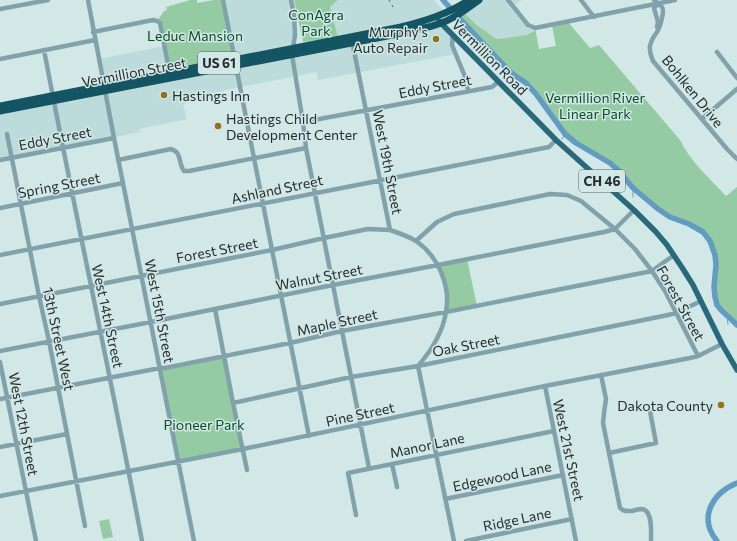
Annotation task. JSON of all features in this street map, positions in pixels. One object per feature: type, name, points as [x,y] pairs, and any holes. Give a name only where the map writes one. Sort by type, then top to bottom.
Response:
[{"type":"highway","name":"Vermillion Street","points":[[463,8],[469,0]]},
{"type":"highway","name":"Vermillion Street","points":[[0,106],[53,98],[352,40],[401,27],[438,20],[479,0]]},
{"type":"highway","name":"Vermillion Street","points":[[0,111],[53,98]]},
{"type":"main road","points":[[448,16],[449,27],[452,35]]},
{"type":"main road","name":"Vermillion Road","points":[[438,20],[556,140],[634,210],[656,232],[674,255],[693,285],[722,344],[737,370]]},
{"type":"street","points":[[0,10],[48,0]]},
{"type":"street","name":"West 15th Street","points":[[88,0],[118,160],[194,541]]},
{"type":"street","points":[[223,0],[309,436]]},
{"type":"street","points":[[291,0],[294,15],[295,35],[293,52],[306,148],[369,468]]},
{"type":"street","points":[[508,0],[528,25],[535,28],[594,17],[656,2],[675,0]]},
{"type":"street","points":[[580,0],[594,17]]},
{"type":"street","name":"Bohlken Drive","points":[[656,2],[654,8],[658,22],[657,31],[649,51],[653,62],[737,159]]},
{"type":"street","points":[[93,32],[153,20],[157,21],[160,24],[170,76]]},
{"type":"street","points":[[452,35],[452,45],[466,79],[468,91]]},
{"type":"street","points":[[0,59],[95,40]]},
{"type":"street","name":"West 19th Street","points":[[352,40],[390,230],[404,234],[416,241],[428,252],[438,265],[446,288],[447,305],[440,332],[424,359],[418,366]]},
{"type":"street","name":"West 14th Street","points":[[44,50],[142,541]]},
{"type":"street","points":[[717,52],[737,78]]},
{"type":"street","name":"Eddy Street","points":[[303,122],[492,87],[498,82]]},
{"type":"street","points":[[702,119],[737,89]]},
{"type":"street","name":"13th Street West","points":[[7,134],[68,434],[85,526]]},
{"type":"street","name":"Eddy Street","points":[[0,160],[114,138]]},
{"type":"street","name":"Ashland Street","points":[[0,255],[548,147],[556,140]]},
{"type":"street","points":[[118,160],[171,149],[176,150],[181,167],[184,171],[189,171],[306,148]]},
{"type":"street","name":"Spring Street","points":[[0,208],[123,183]]},
{"type":"street","name":"Forest Street","points":[[416,241],[437,222],[454,214],[550,194],[567,195],[581,201],[615,229],[635,249],[665,291],[698,356]]},
{"type":"street","points":[[615,229],[634,210]]},
{"type":"street","name":"Forest Street","points":[[0,304],[272,250],[368,229],[390,230]]},
{"type":"street","name":"Walnut Street","points":[[0,351],[615,229]]},
{"type":"street","name":"Maple Street","points":[[0,399],[165,368],[342,331],[652,271],[674,255]]},
{"type":"street","name":"Oak Street","points":[[233,403],[351,377],[418,366],[668,315],[676,313],[701,301]]},
{"type":"street","points":[[215,309],[247,470]]},
{"type":"street","name":"Pine Street","points":[[0,496],[309,436],[545,386],[698,356],[722,344]]},
{"type":"street","name":"West 12th Street","points":[[0,362],[36,541]]},
{"type":"street","points":[[418,366],[435,455],[454,541]]},
{"type":"street","points":[[601,375],[606,399],[603,423],[620,508],[627,511],[643,509],[646,511],[649,515],[651,524],[651,541]]},
{"type":"street","name":"West 21st Street","points":[[545,386],[576,541]]},
{"type":"street","points":[[609,453],[656,443],[650,411]]},
{"type":"street","name":"Manor Lane","points":[[356,515],[348,473],[554,430]]},
{"type":"street","points":[[0,447],[68,434]]},
{"type":"street","points":[[392,464],[397,487]]},
{"type":"street","name":"Edgewood Lane","points":[[445,499],[563,475]]},
{"type":"street","name":"Ridge Lane","points":[[466,541],[572,519]]},
{"type":"shaded area","points":[[223,0],[291,0],[294,15],[293,48],[235,60]]},
{"type":"shaded area","points":[[338,0],[434,0],[444,11],[402,25],[338,37],[330,7]]},
{"type":"shaded area","points":[[483,0],[522,0],[511,8],[528,28],[534,31],[527,35],[501,39],[492,37],[465,14]]},
{"type":"shaded area","points":[[440,23],[453,35],[456,54],[318,80],[316,72],[207,94],[208,99],[183,104],[187,119],[139,129],[140,132],[0,160],[0,106],[104,86],[99,59],[164,46],[169,73]]},
{"type":"green space","name":"Leduc Mansion","points":[[190,0],[197,0],[197,3],[223,0],[235,60],[169,73],[160,24],[157,21],[164,11],[167,10],[166,7]]},
{"type":"green space","name":"ConAgra Park","points":[[294,0],[338,0],[330,7],[338,37],[303,42]]},
{"type":"green space","name":"Vermillion River Linear Park","points":[[465,14],[477,25],[495,38],[499,39],[527,35],[534,31],[535,28],[539,49],[556,46],[552,25],[568,22],[590,48],[599,45],[680,140],[689,155],[726,196],[737,187],[737,325],[717,305],[714,287],[716,265],[715,255],[710,241],[703,232],[689,224],[670,217],[658,209],[633,188],[610,163],[576,143],[565,134],[536,94],[526,83],[511,73],[459,18]]},
{"type":"green space","points":[[467,259],[477,306],[446,312],[447,295],[438,265]]},
{"type":"green space","name":"Pioneer Park","points":[[224,356],[243,449],[178,462],[160,368]]},
{"type":"green space","points":[[109,519],[113,537],[103,539],[99,521]]},
{"type":"waterway","points":[[443,0],[511,73],[526,83],[536,94],[565,134],[576,143],[610,163],[633,188],[658,209],[670,217],[689,224],[703,232],[710,241],[715,255],[716,265],[714,287],[717,305],[737,325]]},
{"type":"waterway","points":[[562,139],[565,134]]},
{"type":"waterway","points":[[633,188],[633,197]]},
{"type":"waterway","points":[[727,316],[728,324]]},
{"type":"waterway","points":[[717,541],[711,532],[709,524],[708,515],[710,507],[721,493],[728,487],[737,483]]},
{"type":"railway","points":[[389,0],[393,7]]},
{"type":"place","name":"Murphy's Auto Repair","points":[[436,39]]},
{"type":"place","name":"Hastings Inn","points":[[164,95]]},
{"type":"place","name":"Hastings Child Development Center","points":[[218,126]]},
{"type":"place","name":"Dakota County","points":[[721,405]]}]
